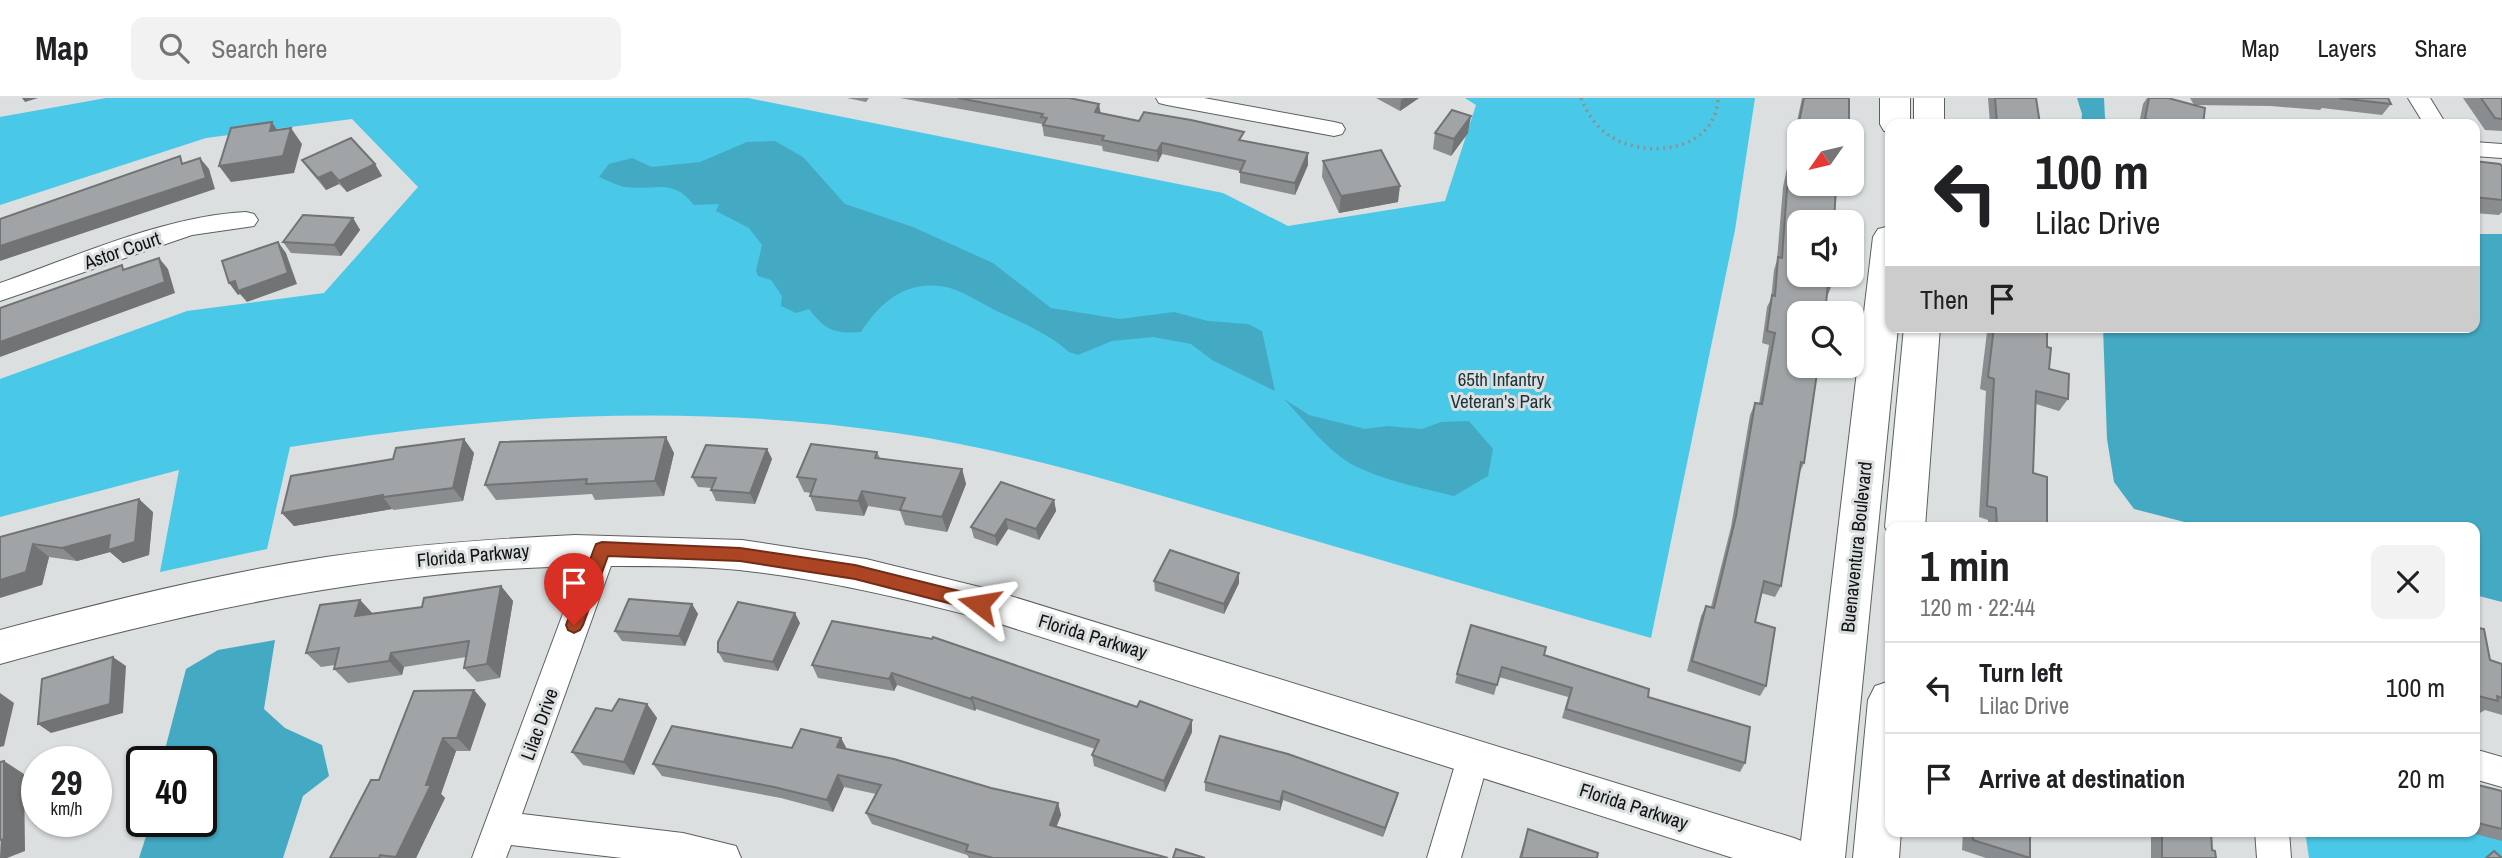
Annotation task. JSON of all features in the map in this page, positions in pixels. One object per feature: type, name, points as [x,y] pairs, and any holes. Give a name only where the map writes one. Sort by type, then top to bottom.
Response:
[{"type":"main road","points":[[1895,98],[1895,119]]},
{"type":"main road","points":[[1928,98],[1929,119]]},
{"type":"main road","name":"Buenaventura Boulevard","points":[[1822,858],[1885,283]]},
{"type":"main road","points":[[1905,522],[1921,333]]},
{"type":"main road","points":[[1877,858],[1885,761]]},
{"type":"street","points":[[1167,98],[1334,130]]},
{"type":"street","points":[[2419,98],[2432,119]]},
{"type":"street","points":[[2480,149],[2502,151]]},
{"type":"street","name":"Astor Court","points":[[0,292],[186,228],[210,222],[246,220]]},
{"type":"street","name":"Florida Parkway","points":[[0,647],[193,595],[432,557],[528,550],[602,549],[740,555],[855,572],[1029,616],[1794,858]]},
{"type":"street","name":"Lilac Drive","points":[[495,843],[602,549]]},
{"type":"street","points":[[1444,858],[1474,755]]},
{"type":"street","points":[[2480,766],[2502,772]]},
{"type":"street","points":[[2272,837],[2274,858]]},
{"type":"street","points":[[495,843],[682,849],[724,858]]},
{"type":"path","points":[[1581,98],[1586,114],[1604,134],[1639,150],[1666,151],[1697,138],[1712,121],[1718,98]]},
{"type":"green space","name":"65th Infantry Veteran's Park","points":[[106,98],[748,98],[1223,193],[1288,226],[1445,201],[1476,105],[1465,98],[1755,98],[1735,230],[1651,638],[1027,459],[896,433],[744,418],[593,416],[517,420],[290,447],[267,549],[160,572],[179,470],[0,517],[0,379],[187,311],[324,293],[418,187],[352,119],[206,138],[0,205],[0,117]]},
{"type":"green space","points":[[2502,797],[2502,858],[2309,858],[2306,837],[2480,837],[2480,824]]},
{"type":"shaded area","points":[[2077,98],[2104,98],[2106,119],[2082,119]]},
{"type":"shaded area","points":[[775,141],[803,157],[845,204],[913,227],[993,263],[1051,308],[1120,319],[1174,312],[1208,321],[1248,324],[1262,331],[1275,391],[1212,360],[1191,344],[1153,337],[1112,341],[1078,355],[1069,352],[1036,329],[963,293],[936,286],[922,286],[898,294],[878,310],[861,332],[837,331],[825,326],[809,309],[796,313],[781,306],[782,296],[771,280],[758,276],[756,271],[762,245],[749,228],[716,211],[719,204],[694,205],[686,196],[670,188],[626,187],[599,177],[609,164],[632,158],[652,167],[700,162],[747,142]]},
{"type":"shaded area","points":[[2480,234],[2502,234],[2502,602],[2480,596],[2480,522],[2185,522],[2134,509],[2114,482],[2107,439],[2103,333],[2480,333]]},
{"type":"shaded area","points":[[1284,399],[1309,415],[1365,429],[1388,426],[1422,429],[1441,422],[1469,421],[1493,449],[1488,476],[1454,496],[1379,476],[1355,466],[1335,453]]},
{"type":"shaded area","points":[[275,640],[264,709],[285,728],[322,745],[329,776],[303,796],[283,858],[139,858],[146,837],[217,837],[217,746],[166,746],[186,669],[218,650]]},
{"type":"building","points":[[958,98],[1069,98],[1099,104],[1095,112],[1139,121],[1144,112],[1191,120],[1244,132],[1239,140],[1308,153],[1295,183],[1240,172],[1245,161],[1162,143],[1157,151],[1102,140],[1104,136],[1043,125],[1047,118],[1041,117],[1043,114]]},
{"type":"building","points":[[1804,98],[1849,98],[1849,119],[1800,119]]},
{"type":"building","points":[[1995,98],[2036,98],[2039,119],[1997,119]]},
{"type":"building","points":[[2149,98],[2168,98],[2205,108],[2204,119],[2145,119]]},
{"type":"building","points":[[2339,98],[2388,98],[2391,104]]},
{"type":"building","points":[[2481,98],[2502,98],[2502,119],[2495,118]]},
{"type":"building","points":[[1452,110],[1471,116],[1454,139],[1435,133]]},
{"type":"building","points":[[272,122],[270,131],[291,128],[283,156],[219,166],[231,128]]},
{"type":"building","points":[[351,138],[375,164],[339,181],[331,172],[318,178],[302,160]]},
{"type":"building","points":[[1381,150],[1400,186],[1341,196],[1323,161]]},
{"type":"building","points":[[180,156],[182,164],[200,158],[206,178],[0,246],[0,219]]},
{"type":"building","points":[[2480,162],[2502,166],[2502,200],[2480,198]]},
{"type":"building","points":[[1787,189],[1787,196],[1835,196],[1835,210],[1787,210],[1787,287],[1828,287],[1826,301],[1787,301],[1787,378],[1816,378],[1804,463],[1801,462],[1781,586],[1764,581],[1755,622],[1775,628],[1766,686],[1692,661],[1706,606],[1714,608],[1736,516],[1755,403],[1762,404],[1775,333],[1767,331],[1772,295],[1775,296],[1778,257],[1782,258]]},
{"type":"building","points":[[303,215],[353,218],[334,245],[283,242]]},
{"type":"building","points":[[278,242],[288,273],[238,291],[235,281],[229,283],[222,261]]},
{"type":"building","points":[[159,258],[165,282],[0,342],[0,308],[122,265],[123,270]]},
{"type":"building","points":[[1993,333],[2047,333],[2047,347],[2051,348],[2049,369],[2069,374],[2068,399],[2036,391],[2033,473],[2047,477],[2047,522],[1997,522],[1996,508],[1987,506],[1994,379],[1988,377]]},
{"type":"building","points":[[666,437],[655,481],[586,484],[587,479],[485,485],[500,442]]},
{"type":"building","points":[[464,439],[453,488],[383,495],[282,513],[291,476],[393,459],[396,448]]},
{"type":"building","points":[[811,444],[877,452],[875,458],[962,469],[942,517],[900,510],[905,498],[862,491],[858,501],[810,496],[816,479],[797,477]]},
{"type":"building","points":[[706,445],[767,449],[750,493],[711,490],[716,478],[692,477]]},
{"type":"building","points":[[1001,482],[1054,500],[1036,529],[1006,519],[995,536],[971,527]]},
{"type":"building","points":[[139,499],[135,542],[108,550],[110,535],[62,548],[33,544],[26,572],[0,580],[0,537]]},
{"type":"building","points":[[1170,550],[1239,573],[1224,604],[1154,581]]},
{"type":"building","points":[[501,586],[487,664],[464,668],[469,641],[391,653],[389,661],[334,669],[339,648],[306,653],[320,605],[360,600],[355,616],[422,607],[424,598]]},
{"type":"building","points":[[629,599],[692,604],[679,636],[615,631]]},
{"type":"building","points":[[738,602],[795,613],[773,662],[718,652],[718,642]]},
{"type":"building","points":[[832,621],[932,639],[933,637],[1137,707],[1140,701],[1192,720],[1164,781],[1092,755],[1099,740],[972,697],[971,699],[892,673],[889,679],[812,665]]},
{"type":"building","points":[[1471,625],[1546,647],[1544,655],[1649,689],[1648,697],[1750,727],[1745,763],[1566,709],[1572,688],[1502,667],[1497,685],[1457,674]]},
{"type":"building","points":[[2480,628],[2484,629],[2490,660],[2502,664],[2502,698],[2497,696],[2498,701],[2480,696]]},
{"type":"building","points":[[113,657],[110,704],[38,724],[42,679]]},
{"type":"building","points":[[474,690],[457,738],[443,738],[426,785],[431,785],[396,857],[380,855],[379,858],[330,858],[371,780],[379,780],[414,691]]},
{"type":"building","points":[[619,699],[647,704],[624,762],[572,752],[596,708],[612,711]]},
{"type":"building","points":[[672,726],[792,748],[801,729],[841,738],[837,747],[894,759],[991,788],[1058,803],[1050,825],[1168,858],[993,858],[966,851],[968,845],[866,813],[881,785],[838,775],[827,800],[653,764]]},
{"type":"building","points":[[1220,736],[1288,754],[1398,793],[1385,828],[1283,791],[1280,802],[1205,782]]},
{"type":"building","points":[[4,761],[4,839],[0,840],[0,762]]},
{"type":"building","points":[[2480,786],[2502,791],[2502,829],[2480,824]]},
{"type":"building","points":[[1528,829],[1598,853],[1597,858],[1521,858]]},
{"type":"building","points":[[1973,837],[2030,837],[2030,858],[1973,840]]},
{"type":"building","points":[[2162,837],[2211,837],[2212,850],[2215,851],[2216,858],[2162,858]]},
{"type":"building","points":[[1176,849],[1205,858],[1173,858]]},
{"type":"building","points":[[2494,851],[2502,858],[2486,858]]},
{"type":"route","points":[[574,625],[602,549],[740,555],[855,572],[979,604]]}]
